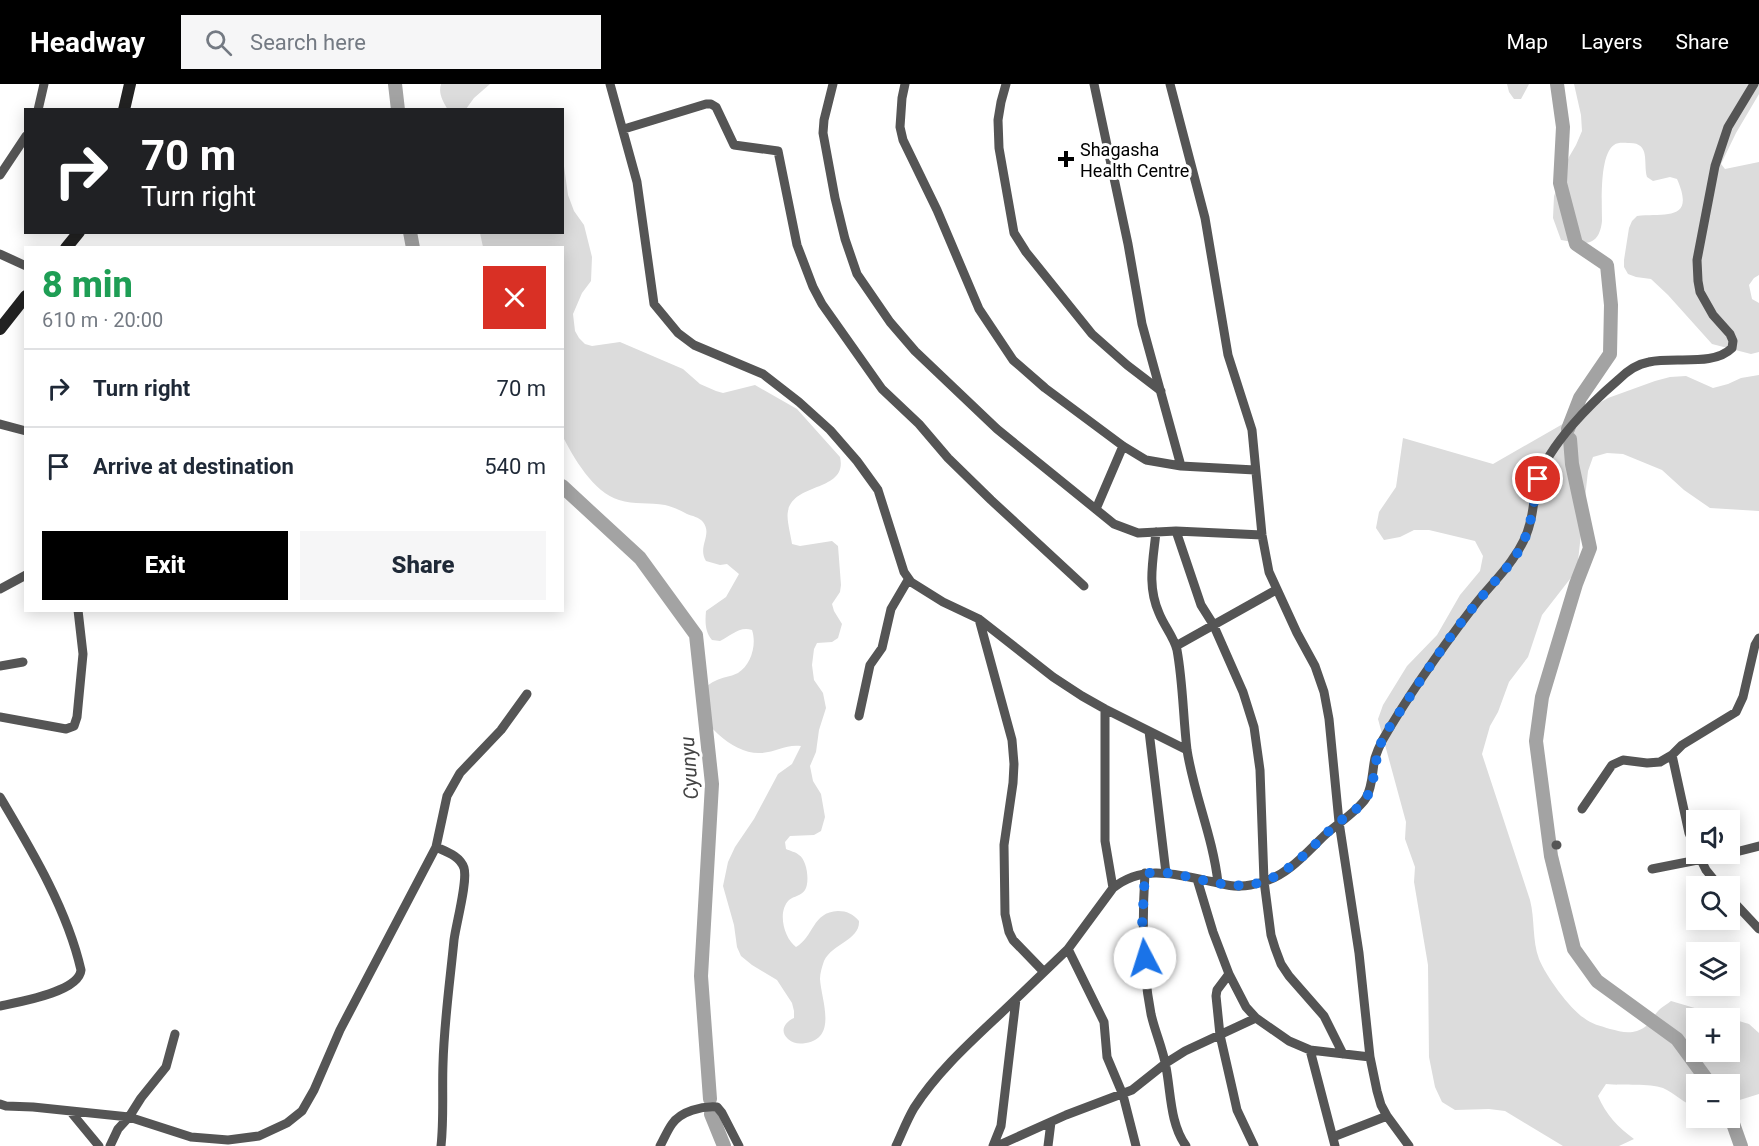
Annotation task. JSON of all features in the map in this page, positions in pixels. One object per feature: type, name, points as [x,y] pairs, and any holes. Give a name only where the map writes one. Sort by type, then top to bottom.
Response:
[{"type":"main road","points":[[124,108],[130,84]]},
{"type":"main road","points":[[68,246],[77,234]]},
{"type":"main road","points":[[0,329],[24,299]]},
{"type":"street","points":[[38,108],[44,84]]},
{"type":"street","points":[[610,84],[637,182],[654,304],[685,339],[763,374],[830,430],[878,490],[908,580],[943,602],[979,619],[1053,677],[1105,709],[1188,750]]},
{"type":"street","points":[[833,84],[823,133],[845,238],[857,274],[890,322],[915,351],[997,429],[1114,524],[1138,532],[1176,531],[1262,535]]},
{"type":"street","points":[[905,84],[900,127],[903,140],[937,210],[979,309],[1012,360],[1045,388],[1123,446],[1146,460],[1255,470]]},
{"type":"street","points":[[1006,84],[998,120],[999,148],[1014,233],[1026,252],[1092,334],[1161,391]]},
{"type":"street","points":[[1094,84],[1128,244],[1142,324],[1181,465]]},
{"type":"street","points":[[1170,84],[1205,218],[1228,355],[1252,430],[1262,535],[1269,572],[1315,666],[1324,692],[1339,822],[1359,954],[1370,1057],[1377,1091],[1387,1116],[1409,1146]]},
{"type":"street","points":[[896,1146],[913,1110],[926,1092],[959,1055],[1068,948],[1113,888],[1122,881],[1145,873],[1166,873],[1228,886],[1264,881],[1296,863],[1355,810],[1365,800],[1382,741],[1437,655],[1511,562],[1521,546],[1530,524],[1538,479],[1559,442],[1598,397],[1637,366],[1650,361],[1708,358],[1726,354],[1732,348],[1733,340],[1730,333],[1713,315],[1700,292],[1697,260],[1714,166],[1728,127],[1754,84]]},
{"type":"street","points":[[624,129],[711,104],[716,107],[734,145],[778,151],[800,255],[817,297],[855,352],[882,388],[919,424],[948,458],[1084,586]]},
{"type":"street","points":[[0,175],[24,139]]},
{"type":"street","points":[[0,254],[24,265]]},
{"type":"street","points":[[0,424],[24,430]]},
{"type":"street","points":[[1096,509],[1123,446]]},
{"type":"street","points":[[1176,531],[1200,605],[1213,624],[1248,705],[1258,744],[1264,881],[1271,935],[1281,964],[1324,1016],[1343,1054]]},
{"type":"street","points":[[1156,532],[1151,588],[1159,614],[1176,646],[1183,688],[1188,750],[1218,883]]},
{"type":"street","points":[[0,589],[24,576]]},
{"type":"street","points":[[859,716],[870,665],[882,648],[891,609],[908,580]]},
{"type":"street","points":[[1176,646],[1276,590]]},
{"type":"street","points":[[0,717],[66,729],[74,726],[77,717],[82,654],[78,612]]},
{"type":"street","points":[[979,619],[1012,740],[1013,783],[1004,845],[1005,914],[1012,940],[1044,972]]},
{"type":"street","points":[[1582,809],[1612,765],[1623,760],[1660,762],[1682,745],[1736,712],[1743,698],[1755,645],[1759,638]]},
{"type":"street","points":[[0,666],[23,662]]},
{"type":"street","points":[[0,1104],[129,1117],[191,1137],[228,1140],[259,1136],[287,1123],[302,1111],[314,1090],[340,1030],[436,847],[447,796],[460,773],[501,730],[527,694]]},
{"type":"street","points":[[1105,709],[1105,841],[1113,888]]},
{"type":"street","points":[[1149,731],[1166,873]]},
{"type":"street","points":[[1672,755],[1686,818]]},
{"type":"street","points":[[0,797],[30,848],[69,929],[81,970],[77,979],[69,986],[0,1006]]},
{"type":"street","points":[[1740,850],[1759,846]]},
{"type":"street","points":[[436,847],[451,853],[460,861],[465,870],[465,881],[456,923],[443,1062],[441,1146]]},
{"type":"street","points":[[1652,869],[1686,860]]},
{"type":"street","points":[[1145,873],[1142,926],[1149,997],[1152,1016],[1166,1063],[1176,1128],[1186,1146]]},
{"type":"street","points":[[1197,879],[1229,974],[1246,1007],[1256,1018],[1289,1041],[1310,1050],[1370,1057]]},
{"type":"street","points":[[1740,909],[1759,929]]},
{"type":"street","points":[[1068,948],[1104,1022],[1107,1057],[1123,1095],[1136,1146]]},
{"type":"street","points":[[1229,974],[1217,990],[1216,996],[1220,1035],[1237,1110],[1254,1146]]},
{"type":"street","points":[[995,1146],[1001,1126],[1016,999]]},
{"type":"street","points":[[995,1146],[1123,1095],[1185,1051],[1256,1018]]},
{"type":"street","points":[[110,1146],[118,1129],[166,1067],[175,1034]]},
{"type":"street","points":[[1310,1050],[1334,1141],[1387,1116]]},
{"type":"street","points":[[660,1146],[672,1123],[678,1118],[687,1112],[711,1107],[717,1107],[722,1113],[739,1146]]},
{"type":"street","points":[[70,1111],[99,1146]]},
{"type":"street","points":[[1048,1146],[1051,1122]]},
{"type":"shaded area","points":[[441,84],[490,84],[467,108],[447,108],[440,88]]},
{"type":"shaded area","points":[[1507,84],[1529,84],[1521,99],[1514,99]]},
{"type":"shaded area","points":[[1574,84],[1759,84],[1759,94],[1721,164],[1725,169],[1759,162],[1759,275],[1749,285],[1752,299],[1759,303],[1759,352],[1751,354],[1712,344],[1651,279],[1628,274],[1624,267],[1624,260],[1632,221],[1637,216],[1675,212],[1680,209],[1683,202],[1677,179],[1670,177],[1653,181],[1647,177],[1645,154],[1640,146],[1619,143],[1609,150],[1604,169],[1602,221],[1597,236],[1593,240],[1582,243],[1561,240],[1553,218],[1554,196],[1582,131]]},
{"type":"shaded area","points":[[564,166],[568,195],[574,211],[584,225],[592,257],[591,281],[582,293],[573,314],[575,331],[579,338],[585,344],[592,346],[620,342],[683,369],[700,384],[723,393],[755,385],[797,409],[840,457],[840,468],[836,476],[829,482],[800,495],[792,502],[788,511],[792,544],[800,546],[832,541],[838,546],[841,585],[840,592],[832,604],[842,624],[838,638],[832,642],[817,643],[814,649],[812,665],[814,680],[823,693],[826,708],[819,730],[816,752],[810,766],[813,781],[821,794],[825,817],[821,831],[814,835],[790,836],[785,842],[786,849],[802,858],[806,866],[807,886],[802,894],[789,900],[785,905],[783,918],[785,931],[796,947],[802,943],[818,920],[829,912],[847,912],[859,921],[855,933],[833,950],[824,961],[820,979],[825,1026],[822,1034],[816,1040],[799,1043],[792,1042],[785,1036],[786,1024],[794,1018],[792,1003],[777,980],[741,956],[723,886],[728,862],[735,847],[754,819],[778,774],[792,764],[801,746],[761,753],[740,749],[729,743],[710,726],[698,706],[696,696],[700,692],[712,682],[738,673],[752,654],[754,642],[752,630],[739,630],[720,641],[712,640],[706,627],[706,611],[726,597],[739,574],[727,564],[720,565],[706,561],[703,550],[706,527],[701,520],[665,505],[630,502],[610,496],[585,473],[564,439],[564,246],[483,246],[480,234],[564,234]]},
{"type":"shaded area","points":[[1759,375],[1759,511],[1710,508],[1684,490],[1662,470],[1623,454],[1607,453],[1593,457],[1588,471],[1577,570],[1542,615],[1528,657],[1509,682],[1490,726],[1482,754],[1530,900],[1539,959],[1558,991],[1578,1013],[1590,1022],[1623,1032],[1633,1032],[1645,1027],[1660,1009],[1671,1001],[1695,1008],[1686,1008],[1686,1062],[1740,1062],[1740,1021],[1749,1024],[1759,1033],[1759,1094],[1740,1100],[1740,1074],[1686,1074],[1686,1102],[1657,1086],[1606,1084],[1598,1096],[1601,1103],[1613,1120],[1634,1139],[1619,1146],[1563,1146],[1505,1111],[1455,1110],[1442,1102],[1435,1087],[1429,1057],[1428,965],[1414,882],[1415,867],[1405,839],[1406,822],[1378,719],[1383,705],[1407,666],[1437,635],[1460,595],[1480,571],[1483,556],[1475,541],[1429,530],[1414,530],[1400,537],[1384,540],[1376,528],[1379,512],[1396,487],[1403,438],[1493,464],[1608,398],[1655,381],[1686,376],[1713,388],[1741,378]]},
{"type":"waterway","name":"Cyunyu","points":[[395,84],[398,108]]},
{"type":"waterway","points":[[1557,84],[1563,127],[1560,183],[1576,244],[1607,265],[1611,305],[1610,354],[1580,398],[1568,429]]},
{"type":"waterway","name":"Cyunyu","points":[[410,234],[413,246]]},
{"type":"waterway","points":[[1570,439],[1572,464],[1590,548],[1576,584],[1542,697],[1536,741],[1551,856],[1574,949],[1597,981],[1677,1039],[1703,1074]]},
{"type":"waterway","name":"Cyunyu","points":[[564,488],[640,558],[696,635],[712,784],[701,976],[710,1099]]},
{"type":"waterway","name":"Cyunyu","points":[[711,1114],[724,1146]]},
{"type":"waterway","points":[[1735,1128],[1741,1146]]},
{"type":"place","name":"Shagasha Health Centre","points":[[1066,159]]},
{"type":"route","points":[[1145,958],[1142,926],[1145,873],[1166,873],[1228,886],[1264,881],[1296,863],[1365,800],[1376,756],[1389,729],[1437,655],[1511,562],[1521,546],[1530,524],[1538,479]]}]
